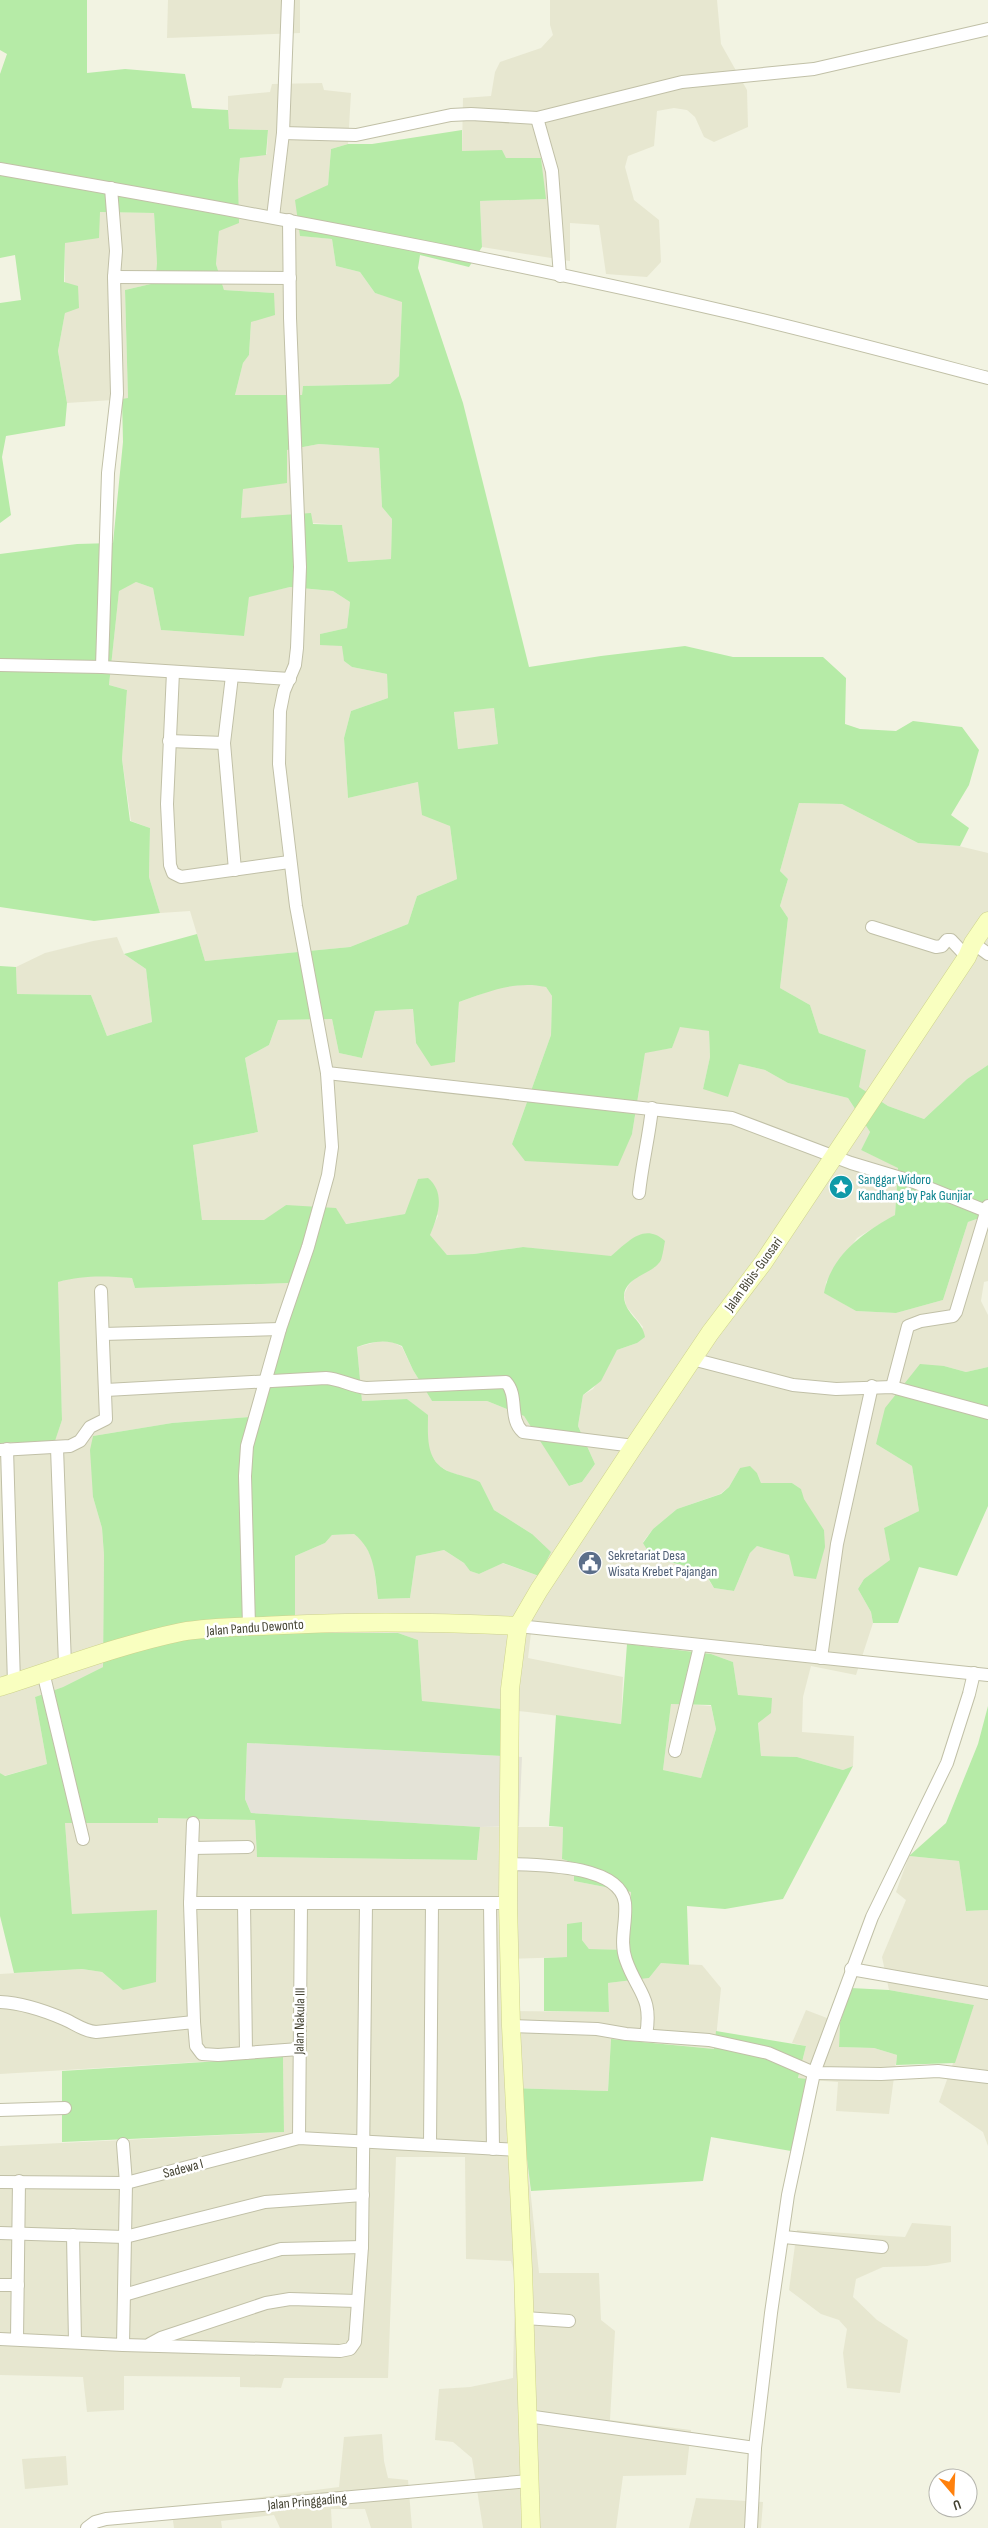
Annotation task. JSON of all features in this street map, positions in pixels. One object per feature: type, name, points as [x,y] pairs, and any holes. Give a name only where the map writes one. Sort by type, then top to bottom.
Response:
[{"type":"street","points":[[273,217],[283,133],[288,0]]},
{"type":"street","points":[[283,133],[356,135],[451,116],[472,114],[537,118],[682,82],[814,69],[988,29]]},
{"type":"street","points":[[537,118],[552,171],[560,276]]},
{"type":"street","points":[[0,169],[289,220],[560,276],[737,314],[988,378]]},
{"type":"street","points":[[102,667],[108,473],[117,394],[114,277],[116,252],[111,188]]},
{"type":"street","points":[[249,1626],[245,1459],[247,1446],[280,1329],[308,1248],[328,1175],[332,1140],[327,1073],[289,862],[279,764],[280,711],[297,648],[300,567],[289,220]]},
{"type":"street","points":[[114,277],[290,278]]},
{"type":"street","points":[[0,665],[102,667],[290,679]]},
{"type":"street","points":[[173,672],[167,804],[171,870],[176,876],[181,877],[289,862]]},
{"type":"street","points":[[232,676],[224,743],[235,870]]},
{"type":"street","points":[[169,741],[224,743]]},
{"type":"street","name":"Jalan Bibis-Guosari","points":[[518,1626],[538,1590],[692,1359],[762,1263],[988,921]]},
{"type":"street","points":[[872,927],[936,948],[942,946],[947,940],[951,940],[970,950],[988,954]]},
{"type":"street","points":[[327,1073],[732,1118],[833,1156],[987,1208],[956,1312],[953,1316],[921,1321],[908,1326],[892,1387]]},
{"type":"street","points":[[639,1193],[642,1160],[648,1143],[652,1108]]},
{"type":"street","points":[[7,1685],[3,1450],[57,1448],[77,1443],[90,1427],[106,1419],[101,1290]]},
{"type":"street","points":[[103,1334],[280,1329]]},
{"type":"street","points":[[692,1359],[793,1384],[836,1389],[872,1386],[892,1387],[988,1413]]},
{"type":"street","points":[[106,1390],[336,1379],[351,1386],[366,1388],[506,1382],[512,1391],[516,1423],[523,1432],[634,1446]]},
{"type":"street","points":[[821,1658],[837,1544],[872,1386]]},
{"type":"street","points":[[57,1448],[65,1665]]},
{"type":"street","name":"Jalan Pandu Dewonto","points":[[7,1685],[118,1648],[183,1632],[249,1626],[381,1621],[518,1626]]},
{"type":"street","points":[[531,2528],[525,2318],[511,2026],[508,1903],[510,1689],[518,1626],[988,1674]]},
{"type":"street","points":[[674,1751],[700,1646]]},
{"type":"street","points":[[43,1672],[83,1839]]},
{"type":"street","points":[[751,2528],[754,2448],[771,2314],[784,2237],[788,2195],[814,2073],[851,1969],[872,1917],[947,1763],[974,1674]]},
{"type":"street","points":[[193,1823],[190,1903],[196,2046],[199,2052],[218,2055],[299,2049]]},
{"type":"street","points":[[192,1848],[248,1847]]},
{"type":"street","points":[[509,1864],[561,1866],[605,1878],[618,1889],[624,1902],[622,1943],[625,1959],[645,1997],[648,2009],[646,2035]]},
{"type":"street","points":[[190,1903],[508,1903]]},
{"type":"street","points":[[244,1903],[246,2053]]},
{"type":"street","name":"Jalan Nakula III","points":[[299,2138],[302,1903]]},
{"type":"street","points":[[0,2339],[123,2345],[347,2351],[355,2342],[362,2247],[366,1903]]},
{"type":"street","points":[[430,2145],[432,1903]]},
{"type":"street","points":[[490,1903],[493,2149]]},
{"type":"street","points":[[851,1969],[988,1993]]},
{"type":"street","points":[[0,2002],[28,2006],[66,2020],[86,2031],[96,2032],[194,2022]]},
{"type":"street","points":[[511,2026],[597,2029],[699,2039],[742,2046],[768,2053],[814,2073],[881,2074],[938,2071],[988,2077]]},
{"type":"street","points":[[493,2108],[516,2107]]},
{"type":"street","points":[[0,2110],[65,2108]]},
{"type":"street","name":"Sadewa I","points":[[0,2182],[126,2184],[299,2138],[518,2150]]},
{"type":"street","points":[[123,2144],[126,2184],[123,2345]]},
{"type":"street","points":[[17,2339],[20,2181]]},
{"type":"street","points":[[0,2233],[125,2237],[265,2202],[363,2195]]},
{"type":"street","points":[[73,2236],[75,2342]]},
{"type":"street","points":[[784,2237],[882,2247]]},
{"type":"street","points":[[124,2295],[281,2249],[362,2247]]},
{"type":"street","points":[[0,2285],[18,2286]]},
{"type":"street","points":[[147,2345],[161,2338],[266,2303],[290,2299],[357,2301]]},
{"type":"street","points":[[525,2318],[569,2321]]},
{"type":"street","points":[[527,2416],[754,2448]]},
{"type":"street","name":"Jalan Pringgading","points":[[87,2528],[95,2522],[106,2519],[529,2481]]},
{"type":"shaded area","points":[[168,0],[300,0],[300,33],[167,38]]},
{"type":"shaded area","points":[[550,0],[717,0],[721,44],[747,90],[748,127],[714,142],[704,137],[695,117],[687,110],[674,108],[657,111],[654,146],[628,156],[625,167],[634,200],[659,220],[661,262],[647,277],[606,274],[599,225],[570,223],[570,261],[482,247],[480,201],[545,199],[541,158],[506,158],[462,151],[463,98],[491,96],[495,72],[500,62],[541,48],[553,35],[550,25]]},
{"type":"shaded area","points":[[322,83],[324,90],[351,93],[348,144],[331,149],[328,185],[299,219],[301,236],[332,239],[336,266],[360,272],[375,293],[402,301],[399,376],[390,384],[303,386],[302,395],[235,395],[243,363],[249,355],[251,322],[274,293],[224,290],[216,264],[219,231],[238,181],[240,158],[267,154],[268,130],[228,129],[228,96],[270,92],[272,84]]},
{"type":"shaded area","points":[[100,212],[154,213],[157,263],[155,283],[125,290],[128,399],[67,403],[58,351],[65,313],[65,243]]},
{"type":"shaded area","points":[[319,444],[379,448],[382,507],[392,519],[391,559],[348,562],[342,525],[241,518],[243,489],[287,450]]},
{"type":"shaded area","points":[[136,582],[153,588],[161,630],[243,636],[249,596],[290,587],[333,591],[350,602],[347,628],[320,634],[343,646],[344,661],[352,667],[387,674],[388,698],[351,711],[344,738],[348,798],[418,782],[450,826],[457,879],[417,896],[408,924],[350,947],[205,961],[190,911],[160,913],[149,877],[150,828],[131,821],[122,759],[127,690],[109,685],[119,590]]},
{"type":"shaded area","points":[[494,708],[498,744],[458,749],[454,711]]},
{"type":"shaded area","points":[[799,803],[842,804],[918,843],[959,846],[988,853],[988,1065],[967,1079],[924,1119],[888,1106],[858,1087],[866,1050],[819,1033],[810,1005],[780,988],[788,918],[780,906],[788,879],[780,871]]},
{"type":"shaded area","points":[[117,937],[124,954],[146,969],[152,1022],[107,1036],[91,995],[17,994],[16,967],[45,953]]},
{"type":"shaded area","points":[[535,984],[546,987],[552,996],[551,1035],[512,1144],[632,1134],[645,1052],[672,1048],[680,1026],[709,1031],[710,1057],[703,1089],[739,1064],[765,1070],[788,1083],[848,1098],[870,1132],[861,1150],[898,1167],[895,1215],[857,1238],[826,1282],[825,1293],[856,1311],[896,1313],[943,1300],[968,1222],[988,1215],[988,1281],[984,1282],[981,1301],[988,1315],[988,1367],[966,1372],[944,1366],[876,1444],[912,1466],[919,1511],[884,1528],[891,1560],[864,1579],[858,1589],[871,1612],[873,1623],[856,1675],[811,1666],[803,1697],[802,1732],[854,1736],[853,1766],[843,1770],[797,1757],[761,1756],[758,1723],[738,1695],[733,1662],[711,1654],[531,1633],[528,1658],[623,1677],[621,1724],[528,1712],[422,1702],[418,1640],[398,1633],[295,1633],[295,1556],[325,1543],[332,1535],[354,1534],[363,1541],[373,1560],[378,1599],[410,1598],[416,1556],[444,1550],[464,1563],[470,1571],[479,1574],[502,1563],[539,1576],[532,1534],[494,1510],[480,1482],[449,1472],[438,1465],[428,1447],[427,1415],[407,1399],[362,1401],[357,1347],[380,1341],[393,1342],[402,1347],[413,1370],[432,1401],[487,1401],[524,1416],[570,1486],[582,1482],[595,1464],[578,1426],[583,1395],[593,1389],[617,1350],[637,1343],[643,1327],[626,1306],[624,1295],[628,1286],[635,1278],[655,1267],[629,1241],[611,1257],[523,1247],[474,1254],[447,1255],[429,1235],[438,1216],[418,1179],[406,1214],[345,1224],[286,1205],[265,1220],[202,1220],[193,1145],[258,1132],[245,1058],[269,1045],[278,1020],[332,1019],[339,1053],[362,1058],[375,1011],[413,1009],[416,1043],[455,1062],[459,1002],[503,986]],"holes":[[[740,1468],[757,1473],[761,1483],[792,1483],[801,1489],[803,1499],[824,1530],[790,1555],[757,1546],[750,1553],[734,1591],[714,1588],[708,1579],[690,1567],[657,1559],[643,1542],[653,1529],[677,1509],[720,1494],[729,1487]]]},
{"type":"shaded area","points":[[101,1275],[132,1278],[135,1288],[289,1283],[299,1287],[261,1416],[172,1423],[93,1436],[93,1497],[102,1528],[104,1555],[103,1667],[63,1687],[35,1697],[47,1764],[4,1776],[0,1773],[0,1443],[55,1440],[62,1420],[57,1282],[79,1276]]},
{"type":"shaded area","points":[[671,1703],[711,1706],[716,1729],[701,1778],[663,1770]]},
{"type":"shaded area","points":[[247,1743],[522,1757],[519,1826],[480,1827],[251,1813],[245,1799]]},
{"type":"shaded area","points":[[158,1818],[255,1820],[257,1857],[477,1860],[480,1827],[563,1827],[562,1859],[574,1863],[574,1881],[631,1892],[629,1950],[589,1949],[582,1940],[567,1957],[505,1959],[506,2011],[609,2012],[608,1983],[649,1978],[661,1963],[702,1965],[721,1988],[715,2049],[611,2039],[608,2091],[508,2088],[510,2158],[527,2159],[539,2273],[599,2273],[601,2320],[615,2331],[610,2420],[691,2430],[686,2475],[623,2476],[616,2528],[483,2528],[472,2458],[453,2442],[435,2440],[439,2389],[470,2387],[513,2378],[515,2275],[511,2261],[466,2259],[465,2157],[396,2157],[388,2378],[284,2378],[281,2388],[240,2387],[240,2377],[124,2376],[124,2410],[87,2412],[83,2377],[0,2375],[0,2146],[284,2132],[283,2057],[0,2074],[0,1974],[82,1969],[102,1972],[123,1990],[72,1915],[65,1823],[157,1823]]},
{"type":"shaded area","points":[[909,1856],[959,1861],[966,1911],[988,1910],[988,2146],[983,2132],[939,2102],[974,2005],[889,1990],[882,1957],[906,1900],[896,1892]]},
{"type":"shaded area","points":[[806,2010],[840,2023],[839,2047],[874,2048],[897,2055],[889,2114],[836,2111],[838,2082],[798,2079],[806,2046],[792,2043]]},
{"type":"shaded area","points":[[912,2223],[951,2226],[951,2262],[927,2266],[883,2267],[856,2279],[853,2297],[877,2320],[908,2340],[900,2393],[847,2388],[843,2353],[847,2329],[839,2320],[821,2314],[789,2290],[797,2230],[905,2237]]},
{"type":"shaded area","points":[[382,2434],[384,2461],[388,2478],[408,2480],[412,2528],[371,2528],[365,2509],[331,2509],[332,2528],[280,2528],[274,2515],[221,2521],[222,2528],[174,2528],[173,2521],[177,2508],[339,2487],[344,2437]]},
{"type":"shaded area","points":[[66,2456],[68,2485],[25,2489],[22,2459]]},
{"type":"shaded area","points":[[696,2498],[763,2502],[761,2528],[689,2528]]},
{"type":"green space","points":[[0,0],[87,0],[87,73],[125,69],[185,74],[192,108],[228,110],[229,129],[268,130],[266,155],[240,158],[238,181],[239,223],[219,231],[216,264],[224,290],[274,293],[275,315],[251,322],[249,355],[243,363],[235,395],[302,395],[303,386],[390,384],[399,376],[402,302],[375,293],[360,272],[336,266],[332,239],[300,236],[295,200],[328,185],[331,149],[348,144],[372,144],[462,130],[462,151],[502,150],[506,158],[541,158],[546,199],[480,201],[482,247],[469,267],[420,255],[418,268],[463,403],[529,667],[685,646],[733,657],[823,657],[846,678],[845,724],[860,729],[896,731],[913,721],[962,727],[979,750],[969,785],[951,815],[969,828],[960,846],[918,843],[842,804],[799,803],[780,871],[788,879],[780,906],[788,918],[780,988],[810,1005],[819,1033],[866,1050],[859,1087],[888,1106],[924,1119],[967,1079],[988,1065],[988,1215],[968,1222],[943,1300],[896,1313],[856,1311],[824,1293],[828,1279],[841,1256],[861,1237],[895,1215],[898,1168],[861,1150],[870,1132],[848,1098],[788,1083],[765,1070],[739,1064],[728,1097],[703,1089],[710,1057],[709,1031],[680,1027],[672,1048],[645,1053],[632,1134],[618,1166],[525,1161],[512,1144],[551,1035],[552,996],[546,987],[535,985],[513,986],[459,1002],[455,1062],[431,1066],[416,1043],[413,1009],[375,1011],[362,1058],[339,1053],[332,1019],[278,1020],[269,1045],[245,1058],[258,1132],[193,1145],[202,1220],[264,1220],[286,1205],[336,1208],[346,1224],[405,1214],[418,1179],[428,1178],[434,1184],[439,1198],[438,1213],[430,1235],[447,1255],[474,1254],[523,1247],[611,1256],[630,1240],[643,1234],[650,1233],[665,1241],[661,1260],[657,1265],[634,1280],[625,1290],[624,1297],[627,1308],[641,1326],[645,1337],[637,1343],[617,1350],[601,1381],[583,1395],[578,1426],[595,1464],[582,1482],[569,1486],[524,1416],[487,1401],[432,1401],[413,1370],[402,1346],[391,1342],[380,1342],[357,1347],[362,1401],[407,1399],[428,1415],[428,1440],[436,1462],[450,1472],[480,1482],[494,1510],[532,1534],[551,1552],[539,1576],[503,1563],[479,1574],[470,1571],[464,1563],[444,1550],[416,1556],[410,1598],[378,1599],[373,1564],[361,1540],[354,1534],[332,1535],[325,1543],[295,1556],[295,1633],[398,1633],[418,1640],[422,1701],[501,1709],[502,1756],[247,1743],[245,1799],[251,1813],[480,1827],[477,1860],[257,1857],[255,1820],[158,1818],[158,1823],[65,1823],[72,1914],[157,1910],[156,1982],[123,1990],[102,1972],[82,1969],[14,1973],[0,1916],[0,1773],[5,1776],[47,1764],[35,1697],[63,1687],[103,1667],[104,1555],[102,1528],[93,1497],[90,1450],[93,1436],[172,1423],[261,1416],[299,1287],[289,1283],[135,1288],[132,1278],[104,1277],[76,1278],[58,1282],[62,1420],[55,1441],[0,1443],[0,966],[16,967],[17,994],[91,995],[107,1036],[152,1022],[146,969],[124,954],[197,934],[205,961],[350,947],[408,924],[417,896],[457,879],[450,826],[422,815],[418,782],[348,798],[344,738],[351,711],[388,698],[387,674],[352,667],[344,661],[342,646],[320,645],[320,634],[347,628],[350,602],[333,591],[290,587],[249,597],[244,636],[161,630],[153,588],[136,582],[119,591],[109,685],[127,690],[122,759],[130,821],[150,828],[149,877],[160,913],[94,921],[0,907],[0,554],[77,544],[113,543],[123,442],[122,399],[128,398],[125,290],[155,283],[157,263],[154,213],[100,212],[99,238],[65,243],[64,282],[78,286],[79,308],[65,313],[58,351],[67,403],[65,426],[6,436],[2,457],[11,515],[0,523],[0,303],[21,300],[15,255],[0,258],[0,74],[7,54],[0,50]],"holes":[[[319,444],[379,448],[382,507],[392,519],[391,559],[348,562],[342,525],[313,524],[311,513],[241,518],[243,489],[287,483],[287,450]],[[494,708],[498,744],[458,749],[454,712]]]},
{"type":"green space","points":[[920,1364],[944,1366],[966,1372],[988,1367],[988,1506],[957,1576],[919,1567],[898,1623],[873,1623],[871,1612],[858,1589],[864,1579],[890,1560],[884,1528],[919,1511],[912,1466],[876,1444],[885,1408]]},
{"type":"green space","points":[[750,1466],[757,1473],[761,1483],[792,1483],[801,1489],[804,1499],[824,1530],[825,1547],[816,1579],[794,1576],[789,1555],[757,1546],[750,1553],[734,1591],[714,1588],[708,1578],[690,1567],[657,1559],[649,1553],[643,1543],[653,1529],[677,1509],[721,1494],[729,1487],[740,1468]]},
{"type":"green space","points":[[627,1644],[711,1654],[733,1662],[738,1695],[772,1698],[771,1713],[758,1723],[761,1756],[797,1757],[843,1770],[853,1766],[783,1899],[725,1909],[687,1906],[689,1965],[661,1963],[649,1978],[608,1983],[609,2012],[544,2011],[544,1958],[567,1957],[567,1924],[582,1922],[582,1940],[589,1949],[629,1950],[631,1892],[574,1881],[574,1863],[562,1859],[563,1827],[549,1826],[556,1715],[621,1724]],"holes":[[[671,1704],[711,1705],[716,1729],[701,1778],[663,1770]]]},
{"type":"green space","points":[[988,1706],[988,1910],[966,1911],[959,1861],[909,1856],[946,1823],[978,1744]]},
{"type":"green space","points":[[851,1988],[889,1990],[974,2005],[955,2063],[896,2065],[897,2055],[874,2048],[839,2047],[840,2023]]},
{"type":"green space","points":[[716,2031],[806,2046],[798,2078],[807,2079],[791,2151],[711,2137],[703,2181],[531,2191],[527,2159],[509,2158],[508,2088],[608,2091],[611,2039],[714,2049]]},
{"type":"green space","points":[[283,2057],[284,2132],[62,2142],[62,2071]]},
{"type":"place","name":"Sanggar Widoro Kandhang by Pak Gunjiar","points":[[841,1187]]},
{"type":"place","name":"Sekretariat Desa Wisata Krebet Pajangan","points":[[590,1563]]}]
